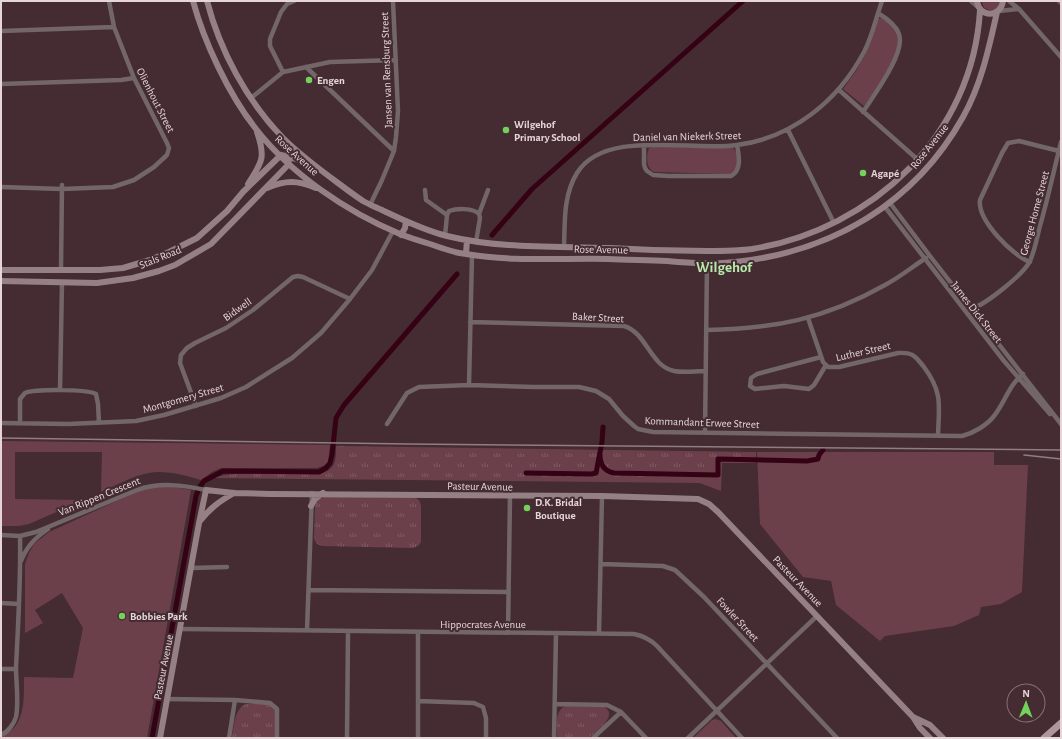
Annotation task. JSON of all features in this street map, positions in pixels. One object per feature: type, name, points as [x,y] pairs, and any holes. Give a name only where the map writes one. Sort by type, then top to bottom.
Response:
[{"type":"main road","points":[[1044,738],[1061,723]]},
{"type":"street","name":"Olienhout Street","points":[[1,187],[105,188],[119,185],[143,175],[167,156],[169,148],[167,142],[134,78],[114,27],[109,1]]},
{"type":"street","name":"Rose Avenue","points":[[193,1],[205,37],[216,63],[256,129],[280,155],[290,160],[324,192],[359,213],[401,235],[469,255],[479,256],[555,259],[572,258],[707,264],[734,263],[800,250],[848,230],[877,213],[897,197],[922,174],[950,137],[963,116],[971,100],[985,63],[998,12],[1002,7],[1003,1]]},
{"type":"street","name":"Rose Avenue","points":[[207,1],[217,32],[232,65],[251,98],[270,124],[310,162],[364,202],[406,221],[445,236],[478,242],[513,246],[700,251],[750,249],[776,244],[816,232],[869,203],[888,188],[923,152],[942,127],[952,110],[968,75],[978,37],[980,9]]},
{"type":"street","points":[[283,72],[270,46],[270,39],[281,12],[287,4],[294,1]]},
{"type":"street","name":"Jansen van Rensburg Street","points":[[370,205],[394,151],[396,136],[398,111],[393,1]]},
{"type":"street","name":"Daniel van Niekerk Street","points":[[564,247],[566,203],[568,193],[577,172],[591,159],[606,150],[626,146],[737,145],[763,139],[788,130],[820,108],[839,90],[864,52],[882,1]]},
{"type":"street","points":[[971,1],[987,14],[1019,9]]},
{"type":"street","points":[[977,1],[980,9]]},
{"type":"street","points":[[1009,1],[1019,9],[1061,57]]},
{"type":"street","points":[[863,112],[891,68],[897,54],[900,38],[891,23],[878,13]]},
{"type":"street","points":[[1,31],[114,27]]},
{"type":"street","points":[[251,98],[283,72],[330,62],[396,60]]},
{"type":"street","points":[[306,67],[394,151]]},
{"type":"street","points":[[1,84],[121,80],[134,78]]},
{"type":"street","points":[[839,90],[917,159]]},
{"type":"street","points":[[243,192],[260,166],[262,157],[262,148],[256,129]]},
{"type":"street","points":[[788,130],[834,223]]},
{"type":"street","points":[[282,137],[290,160],[310,162]]},
{"type":"street","points":[[1030,262],[1021,258],[1000,238],[982,214],[980,200],[1008,143],[1019,141],[1059,151]]},
{"type":"street","name":"George Home Street","points":[[972,309],[999,292],[1030,262],[1052,182],[1061,142]]},
{"type":"street","points":[[644,145],[644,164],[648,171],[653,175],[731,176],[737,170],[739,163],[737,145]]},
{"type":"street","points":[[923,152],[932,161]]},
{"type":"street","name":"Stals Road","points":[[1,270],[100,270],[123,268],[150,260],[197,238],[227,210],[280,155]]},
{"type":"street","name":"Stals Road","points":[[1,281],[97,283],[133,278],[175,265],[211,244],[290,160]]},
{"type":"street","points":[[912,164],[922,174]]},
{"type":"street","points":[[263,190],[275,184],[292,181],[304,183],[324,192]]},
{"type":"street","points":[[55,282],[58,270],[62,187]]},
{"type":"street","points":[[888,188],[897,197]]},
{"type":"street","points":[[425,190],[426,200],[447,215]]},
{"type":"street","points":[[479,256],[479,214],[488,190]]},
{"type":"street","points":[[359,213],[364,202]]},
{"type":"street","points":[[869,203],[877,213]]},
{"type":"street","name":"James Dick Street","points":[[890,203],[1061,424]]},
{"type":"street","name":"James Dick Street","points":[[885,207],[924,260],[1018,378],[1061,424]]},
{"type":"street","points":[[374,221],[379,209]]},
{"type":"street","points":[[445,236],[447,215],[449,211],[457,209],[475,210],[479,214]]},
{"type":"street","points":[[390,229],[392,215]]},
{"type":"street","points":[[841,219],[848,230]]},
{"type":"street","points":[[401,235],[405,228],[406,221]]},
{"type":"street","points":[[827,226],[832,237]]},
{"type":"street","name":"Montgomery Street","points":[[1,423],[68,424],[136,421],[164,416],[221,398],[246,387],[292,358],[321,333],[372,270],[390,229]]},
{"type":"street","points":[[467,240],[469,255],[470,322],[469,386]]},
{"type":"street","points":[[555,247],[555,259]]},
{"type":"street","points":[[572,247],[572,258]]},
{"type":"street","points":[[700,251],[700,263]]},
{"type":"street","points":[[718,251],[718,263]]},
{"type":"street","points":[[169,252],[175,265]]},
{"type":"street","points":[[706,330],[751,328],[808,318],[833,310],[870,293],[902,275],[930,256]]},
{"type":"street","points":[[705,432],[707,264]]},
{"type":"street","points":[[69,270],[70,282]]},
{"type":"street","name":"Bidwell","points":[[196,406],[180,363],[181,355],[187,348],[226,328],[267,299],[293,277],[303,277],[350,299]]},
{"type":"street","points":[[60,390],[62,282]]},
{"type":"street","points":[[964,310],[972,309]]},
{"type":"street","name":"Luther Street","points":[[808,318],[821,357],[826,365],[832,368],[898,353],[906,352],[914,355],[929,375],[938,393],[938,436]]},
{"type":"street","name":"Baker Street","points":[[470,322],[624,326],[636,332],[660,364],[665,368],[675,371],[706,371]]},
{"type":"street","points":[[821,357],[757,374],[751,378],[750,386],[755,389],[784,386],[809,388],[814,385],[826,365]]},
{"type":"street","name":"Kommandant Erwee Street","points":[[387,424],[403,398],[414,388],[426,386],[579,387],[596,391],[609,400],[623,416],[638,429],[653,432],[962,436],[988,423],[996,414],[1010,389],[1023,374]]},
{"type":"street","points":[[20,424],[20,399],[24,393],[33,391],[60,390],[88,391],[96,394],[99,422]]},
{"type":"street","name":"Van Rippen Crescent","points":[[1,535],[20,536],[36,532],[151,485],[169,485],[205,490]]},
{"type":"street","name":"Pasteur Avenue","points":[[160,738],[205,490],[234,493],[602,496],[692,498],[705,501],[718,512],[913,717],[920,728],[930,738]]},
{"type":"street","points":[[199,523],[209,509],[234,493]]},
{"type":"street","points":[[307,630],[312,493]]},
{"type":"street","points":[[311,506],[315,499],[323,494]]},
{"type":"street","points":[[508,632],[510,496]]},
{"type":"street","points":[[599,633],[602,496]]},
{"type":"street","points":[[20,563],[26,549],[35,538],[61,521]]},
{"type":"street","points":[[2,735],[10,727],[16,716],[20,536]]},
{"type":"street","name":"Fowler Street","points":[[601,564],[663,566],[676,570],[694,586],[837,738]]},
{"type":"street","points":[[191,568],[227,567]]},
{"type":"street","points":[[309,590],[508,592]]},
{"type":"street","points":[[1,603],[19,604]]},
{"type":"street","points":[[688,738],[817,616]]},
{"type":"street","name":"Hippocrates Avenue","points":[[180,629],[634,634],[650,639],[742,738]]},
{"type":"street","points":[[347,738],[348,632]]},
{"type":"street","points":[[418,632],[418,738]]},
{"type":"street","points":[[554,738],[556,634]]},
{"type":"street","points":[[1,669],[16,669]]},
{"type":"street","points":[[167,699],[235,700],[265,702],[274,705],[277,709],[277,738]]},
{"type":"street","points":[[229,738],[235,700]]},
{"type":"street","points":[[418,701],[474,703],[483,708],[486,718],[486,738]]},
{"type":"street","points":[[555,704],[603,704],[612,707],[621,712],[646,738]]},
{"type":"street","points":[[593,738],[621,712]]},
{"type":"street","name":"Pasteur Avenue","points":[[913,717],[930,725],[943,738]]},
{"type":"green space","points":[[982,1],[1002,1],[998,9],[987,10]]},
{"type":"green space","points":[[881,18],[887,21],[896,30],[899,41],[890,66],[864,106],[843,89],[865,55],[878,19]]},
{"type":"green space","points":[[649,148],[733,148],[736,151],[738,162],[733,172],[730,174],[654,172],[649,168],[647,158]]},
{"type":"green space","points":[[1,441],[330,445],[328,463],[317,468],[221,468],[212,472],[201,480],[175,473],[159,472],[144,474],[129,479],[101,492],[102,452],[15,452],[15,499],[84,500],[29,524],[19,526],[1,526]]},
{"type":"green space","points":[[336,446],[756,452],[756,463],[722,463],[721,491],[700,483],[214,478],[235,474],[320,474],[329,470],[334,464]]},
{"type":"green space","points":[[757,452],[994,452],[994,465],[1028,465],[1022,592],[1001,604],[981,607],[979,615],[954,626],[885,636],[880,641],[836,605],[831,581],[803,577],[760,524]]},
{"type":"green space","name":"Bobbies Park","points":[[156,486],[191,490],[147,738],[1,738],[1,736],[15,727],[19,720],[23,703],[24,677],[73,678],[83,628],[62,593],[35,610],[43,623],[25,633],[25,564],[34,544],[49,532],[141,490]]},
{"type":"green space","points":[[324,497],[414,497],[419,500],[421,505],[421,542],[418,546],[413,548],[322,546],[317,544],[314,539],[315,506],[317,501]]},
{"type":"green space","points":[[246,704],[269,704],[275,710],[275,738],[232,738],[237,714],[242,706]]},
{"type":"green space","points":[[565,706],[605,707],[609,715],[601,728],[589,738],[557,738],[559,712]]},
{"type":"green space","points":[[716,719],[721,721],[736,738],[693,738],[712,720]]},
{"type":"waterway","points":[[492,235],[532,189],[743,1]]},
{"type":"waterway","points":[[152,738],[196,496],[199,488],[204,481],[223,471],[319,472],[326,468],[330,463],[332,455],[336,418],[344,405],[457,274]]},
{"type":"waterway","points":[[526,473],[596,473],[602,442],[603,427]]},
{"type":"waterway","points":[[600,455],[603,467],[614,473],[718,475],[718,459],[807,461],[818,459],[823,450]]},
{"type":"railway","points":[[1,438],[409,444],[1061,450]]},
{"type":"railway","points":[[1024,455],[1061,459]]},
{"type":"place","name":"Engen","points":[[309,80]]},
{"type":"place","name":"Wilgehof Primary School","points":[[506,130]]},
{"type":"place","name":"Agapé","points":[[863,173]]},
{"type":"place","name":"D.K. Bridal Boutique","points":[[527,508]]},
{"type":"place","name":"Bobbies Park","points":[[122,616]]},
{"type":"district","name":"Wilgehof","points":[[724,267]]}]
